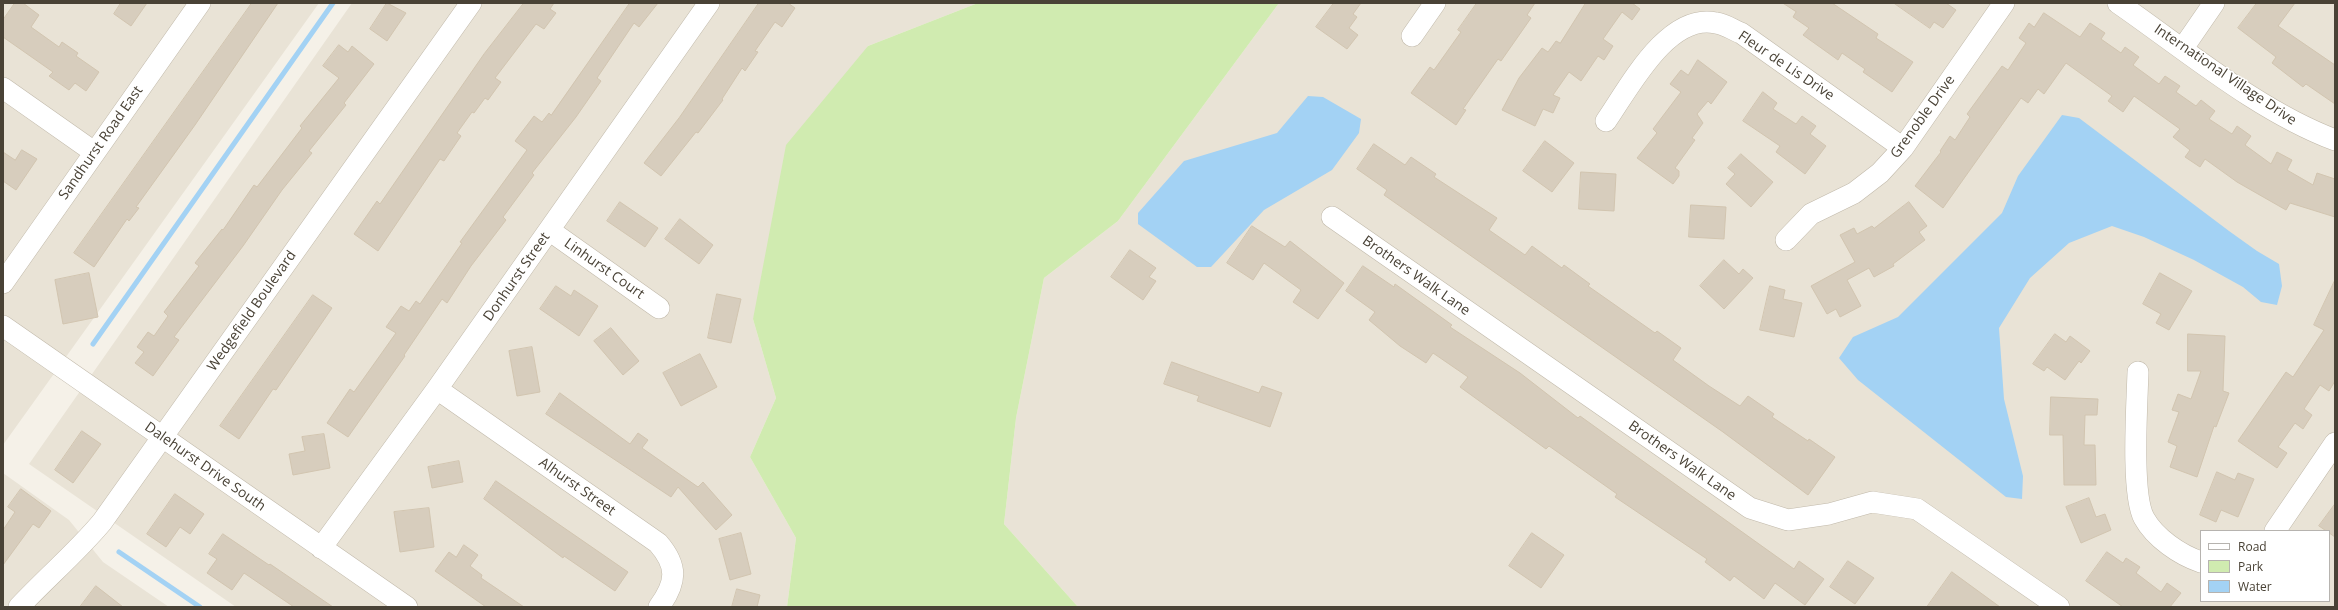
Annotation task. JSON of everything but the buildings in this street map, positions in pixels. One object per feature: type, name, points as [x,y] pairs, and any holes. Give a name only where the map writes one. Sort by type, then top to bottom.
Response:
[{"type":"street","name":"Sandhurst Road East","points":[[3,283],[200,3]]},
{"type":"street","name":"Wedgefield Boulevard","points":[[19,607],[54,570],[80,548],[93,533],[470,3]]},
{"type":"street","name":"Donhurst Street","points":[[321,548],[437,389],[709,3]]},
{"type":"street","points":[[1412,36],[1435,3]]},
{"type":"street","name":"Grenoble Drive","points":[[1786,240],[1812,214],[1854,193],[1880,173],[1903,148],[2004,3]]},
{"type":"street","name":"International Village Drive","points":[[2118,3],[2278,113],[2311,131],[2335,140]]},
{"type":"street","points":[[2183,48],[2214,3]]},
{"type":"street","name":"Fleur de Lis Drive","points":[[1606,121],[1659,46],[1671,34],[1691,24],[1716,22],[1742,33],[1903,148]]},
{"type":"street","points":[[3,88],[94,152]]},
{"type":"street","name":"Brothers Walk Lane","points":[[1332,217],[1750,508],[1788,520],[1829,514],[1872,502],[1917,509],[2059,607]]},
{"type":"street","name":"Linhurst Court","points":[[549,230],[659,308]]},
{"type":"street","name":"Dalehurst Drive South","points":[[3,326],[407,607]]},
{"type":"street","points":[[2138,372],[2137,495],[2144,518],[2158,535],[2187,557],[2200,562]]},
{"type":"street","name":"Alhurst Street","points":[[437,389],[658,543],[670,557],[674,576],[667,596],[659,607]]},
{"type":"street","points":[[2276,530],[2335,443]]},
{"type":"shaded area","points":[[3,3],[319,3],[3,445]]},
{"type":"shaded area","points":[[352,3],[978,3],[868,46],[753,319],[776,398],[750,457],[796,538],[787,607],[236,607],[29,464]]},
{"type":"shaded area","points":[[1279,3],[2335,3],[2335,607],[1078,607],[1004,524],[1016,418],[1044,278],[1118,221]]},
{"type":"shaded area","points":[[3,473],[69,520],[103,562],[169,607],[3,607]]},
{"type":"green space","points":[[978,3],[1279,3],[1118,221],[1044,278],[1016,418],[1004,524],[1078,607],[787,607],[796,538],[750,457],[776,398],[753,319],[786,145],[868,46]]},
{"type":"water","points":[[1308,96],[1323,97],[1361,119],[1359,133],[1332,170],[1264,210],[1211,267],[1197,267],[1138,224],[1138,213],[1184,161],[1277,133]]},
{"type":"water","points":[[2062,115],[2079,118],[2229,231],[2257,251],[2279,264],[2282,286],[2277,305],[2261,302],[2243,287],[2194,260],[2144,237],[2112,226],[2069,243],[2030,278],[1999,328],[2004,399],[2023,476],[2022,499],[2006,497],[1858,380],[1839,358],[1853,337],[1898,317],[2002,213],[2018,176]]},
{"type":"waterway","points":[[93,344],[333,3]]},
{"type":"waterway","points":[[119,552],[200,607]]}]
